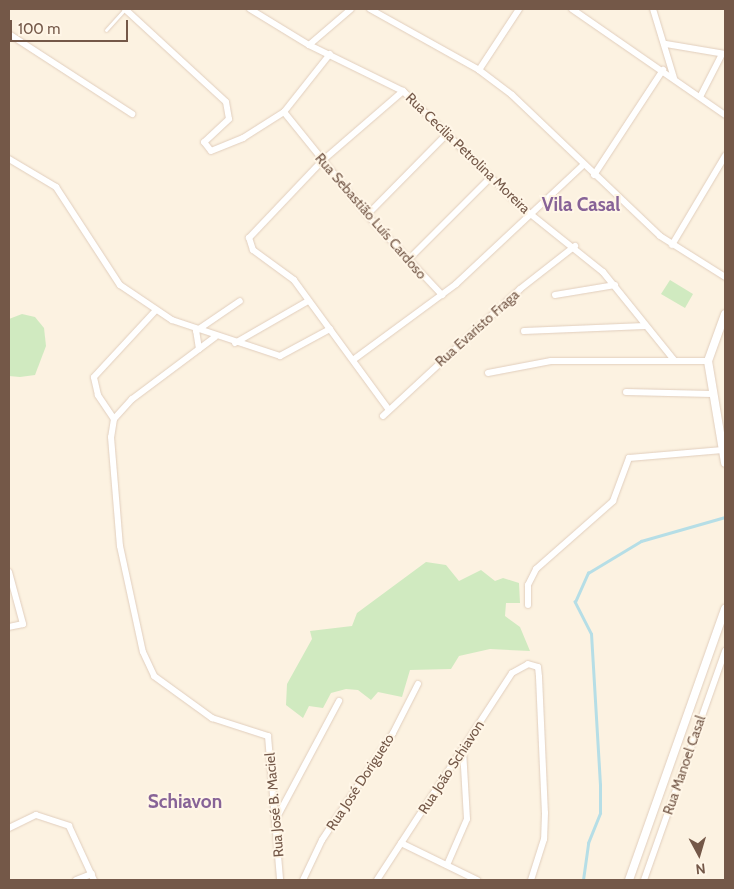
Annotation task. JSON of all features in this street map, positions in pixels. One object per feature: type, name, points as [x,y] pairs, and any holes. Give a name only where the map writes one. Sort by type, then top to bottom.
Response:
[{"type":"street","points":[[125,9],[226,102],[229,119],[204,142],[206,150],[243,138],[284,112],[330,54]]},
{"type":"street","name":"Rua Cecilia Petrolina Moreira","points":[[250,9],[309,46],[330,54],[403,91],[532,215],[575,246],[615,285],[645,326],[674,360]]},
{"type":"street","points":[[309,46],[351,9]]},
{"type":"street","points":[[370,9],[479,70],[512,95],[583,165],[672,245],[725,276]]},
{"type":"street","points":[[479,70],[518,9]]},
{"type":"street","points":[[572,9],[663,70],[725,115]]},
{"type":"street","points":[[653,9],[666,44],[674,78]]},
{"type":"street","points":[[9,34],[132,114]]},
{"type":"street","points":[[666,44],[724,54],[700,96]]},
{"type":"street","points":[[594,175],[663,70]]},
{"type":"street","points":[[389,410],[330,329],[286,273],[253,250],[249,238],[322,161],[403,91]]},
{"type":"street","name":"Rua Sebastião Luís Cardoso","points":[[284,112],[367,215],[411,257],[442,296]]},
{"type":"street","points":[[367,215],[447,134]]},
{"type":"street","points":[[672,245],[725,156]]},
{"type":"street","points":[[9,159],[56,187],[120,285],[156,310],[196,331],[280,356],[330,329]]},
{"type":"street","points":[[353,360],[442,296],[532,215],[583,165]]},
{"type":"street","points":[[411,257],[491,177]]},
{"type":"street","name":"Rua Evaristo Fraga","points":[[383,416],[520,289],[575,246]]},
{"type":"street","points":[[555,295],[615,285]]},
{"type":"street","points":[[235,343],[308,301]]},
{"type":"street","points":[[196,331],[240,302]]},
{"type":"street","points":[[156,310],[94,377],[98,395],[114,419],[132,399],[215,336]]},
{"type":"street","points":[[725,315],[708,361],[725,463]]},
{"type":"street","points":[[524,330],[645,326]]},
{"type":"street","points":[[196,331],[199,349]]},
{"type":"street","points":[[488,373],[551,361],[708,361]]},
{"type":"street","points":[[626,392],[712,394]]},
{"type":"street","name":"Rua José B. Maciel","points":[[114,419],[111,437],[120,546],[149,668],[212,718],[265,732],[280,880]]},
{"type":"street","points":[[528,605],[528,585],[536,569],[613,501],[629,458],[723,450]]},
{"type":"street","points":[[9,572],[23,624],[9,627]]},
{"type":"street","points":[[629,880],[725,610]]},
{"type":"street","name":"Rua Manoel Casal","points":[[644,880],[725,650]]},
{"type":"street","name":"Rua João Schiavon","points":[[376,880],[512,673],[519,666],[534,665],[539,677],[544,831],[531,880]]},
{"type":"street","name":"Rua José Dorigueto","points":[[303,880],[322,840],[393,733],[418,684]]},
{"type":"street","points":[[275,820],[339,700]]},
{"type":"street","points":[[447,865],[467,819],[463,749]]},
{"type":"street","points":[[9,828],[36,815],[54,817],[78,837],[93,877],[76,880]]},
{"type":"street","points":[[402,843],[477,880]]},
{"type":"lane","points":[[106,30],[125,9]]},
{"type":"green space","points":[[670,280],[693,294],[685,308],[661,294]]},
{"type":"green space","points":[[22,314],[35,317],[44,328],[46,346],[35,375],[9,376],[9,319]]},
{"type":"green space","points":[[426,562],[446,565],[459,581],[481,570],[495,581],[503,578],[519,583],[520,603],[506,603],[505,616],[520,627],[530,651],[490,649],[459,656],[451,669],[410,670],[402,697],[378,692],[371,700],[358,690],[346,689],[331,693],[323,708],[309,706],[303,718],[286,705],[287,684],[312,639],[310,631],[352,626],[357,613]]},
{"type":"waterway","points":[[583,880],[588,843],[600,813],[600,785],[591,634],[575,602],[588,573],[641,541],[725,517]]},
{"type":"district","name":"Vila Casal","points":[[581,205]]},
{"type":"district","name":"Schiavon","points":[[185,802]]}]
